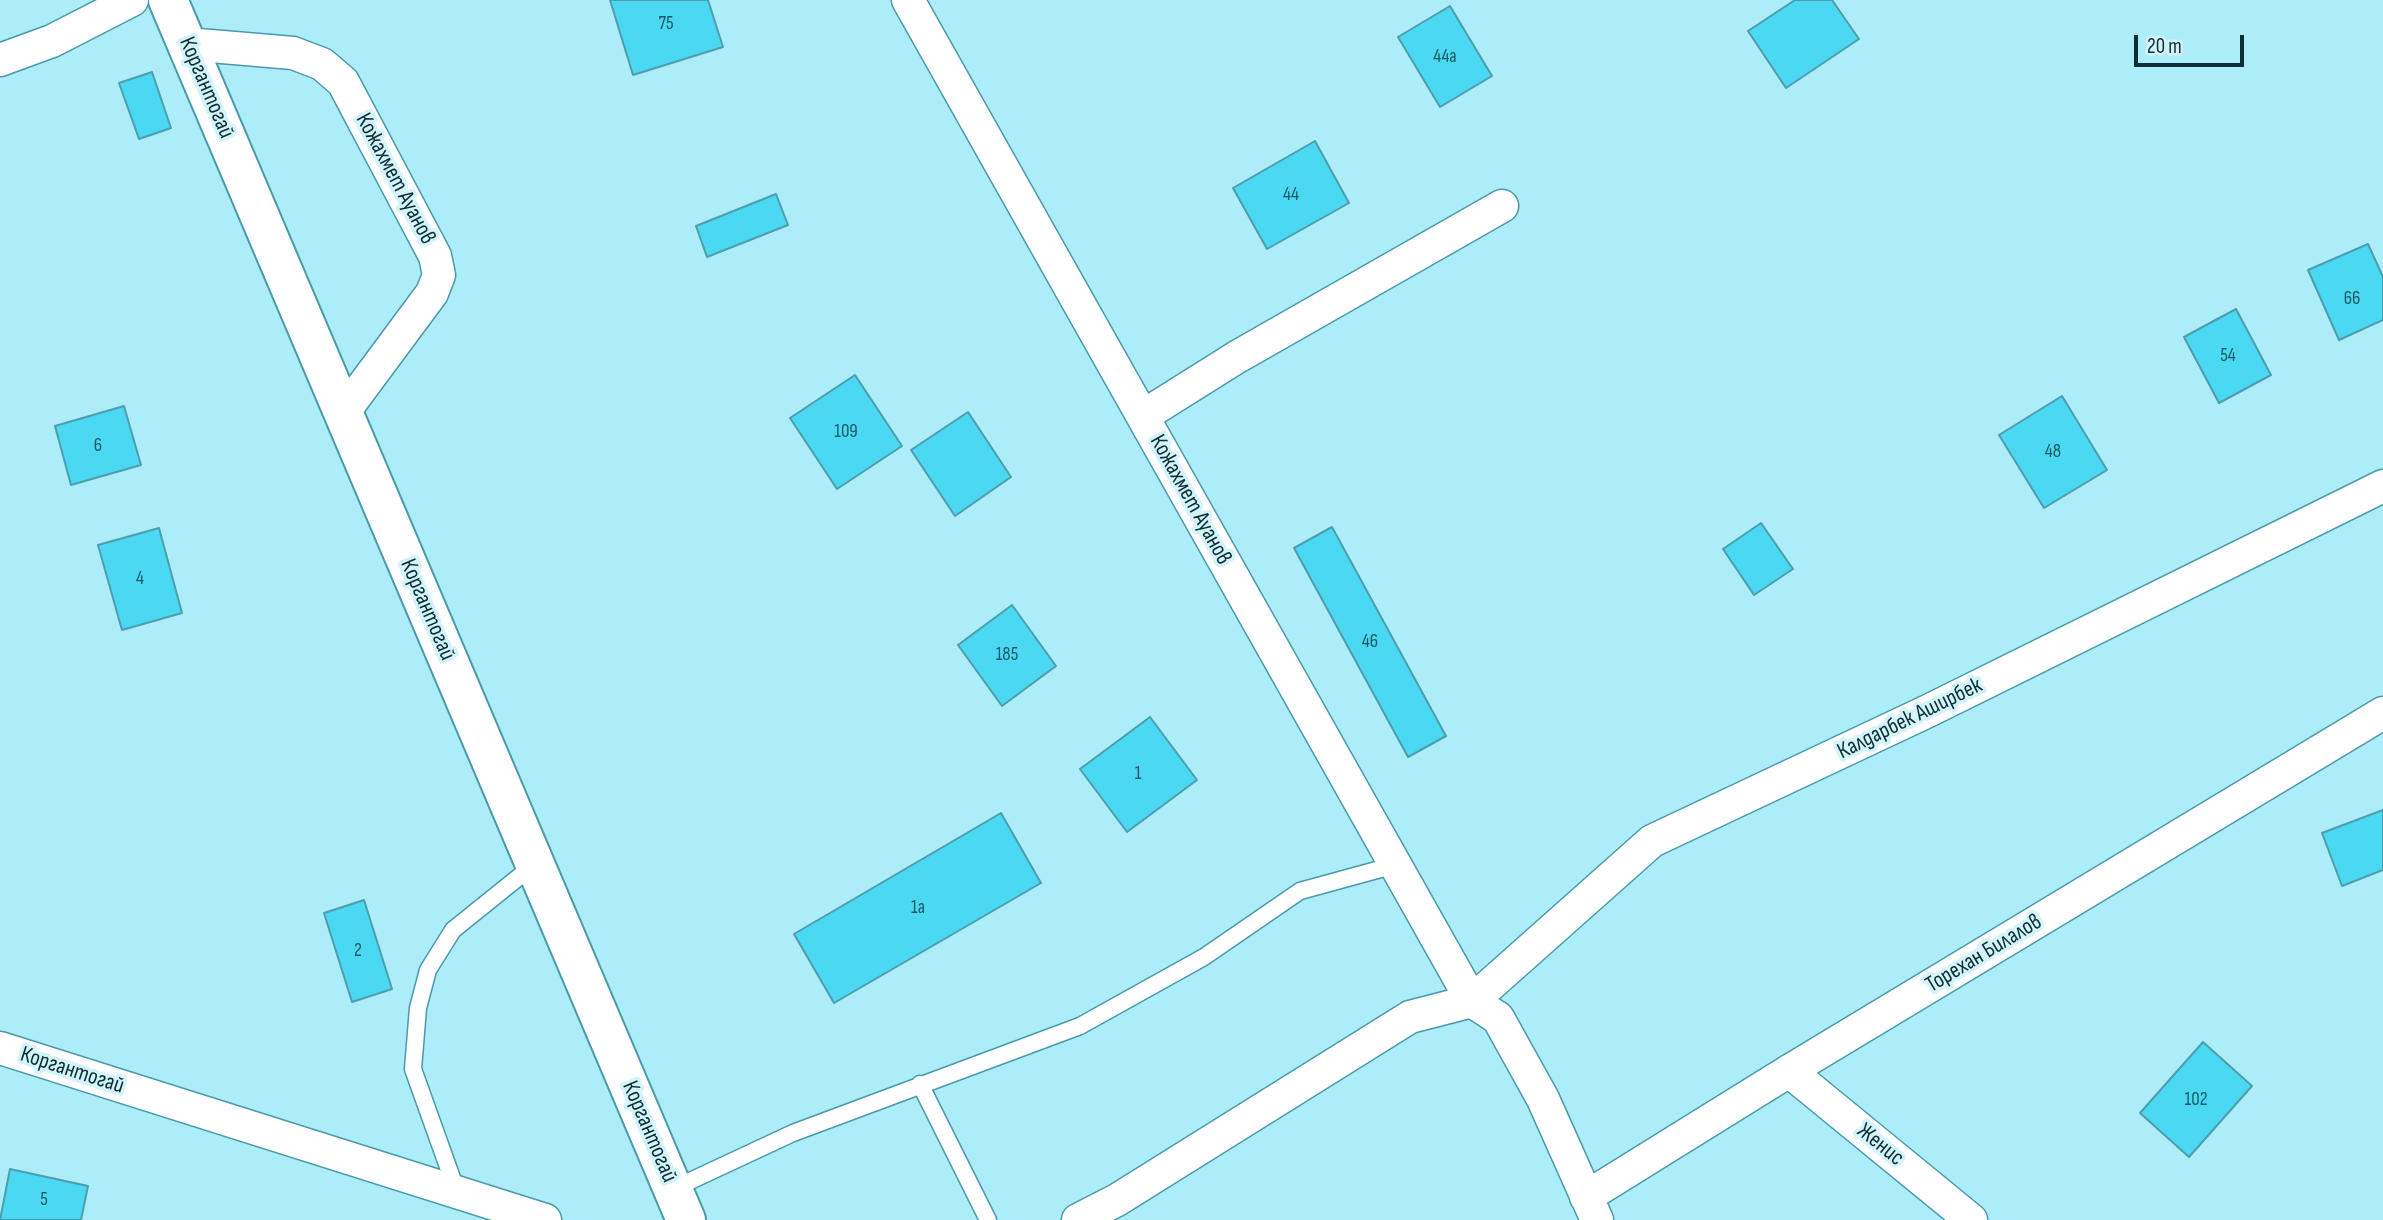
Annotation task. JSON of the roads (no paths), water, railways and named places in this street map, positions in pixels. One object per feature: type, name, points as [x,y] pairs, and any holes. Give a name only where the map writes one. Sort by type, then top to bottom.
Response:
[{"type":"main road","name":"Коргантогай","points":[[168,0],[679,1204]]},
{"type":"street","points":[[0,60],[52,41],[132,0]]},
{"type":"street","name":"Кожахмет Ауанов","points":[[908,0],[1472,1001]]},
{"type":"street","name":"Кожахмет Ауанов","points":[[187,44],[293,53],[329,70],[343,82],[435,256],[439,275],[432,293],[343,412]]},
{"type":"street","points":[[1143,416],[1237,357],[1502,206]]},
{"type":"street","name":"Калдарбек Аширбек","points":[[1472,1001],[1652,841],[1928,711],[2383,486]]},
{"type":"street","name":"Торехан Билалов","points":[[1591,1208],[1789,1071],[2383,713]]},
{"type":"street","points":[[1078,1220],[1117,1200],[1410,1017],[1472,1001],[1498,1018],[1544,1099],[1591,1208]]},
{"type":"street","name":"Коргантогай","points":[[0,1048],[545,1220]]},
{"type":"street","name":"Женис","points":[[1789,1071],[1971,1220]]},
{"type":"lane","points":[[457,1192],[412,1069],[418,1008],[428,970],[453,930],[535,864]]},
{"type":"lane","points":[[679,1204],[793,1133],[1080,1026],[1204,957],[1300,891],[1395,865]]},
{"type":"lane","points":[[920,1084],[988,1220]]}]
